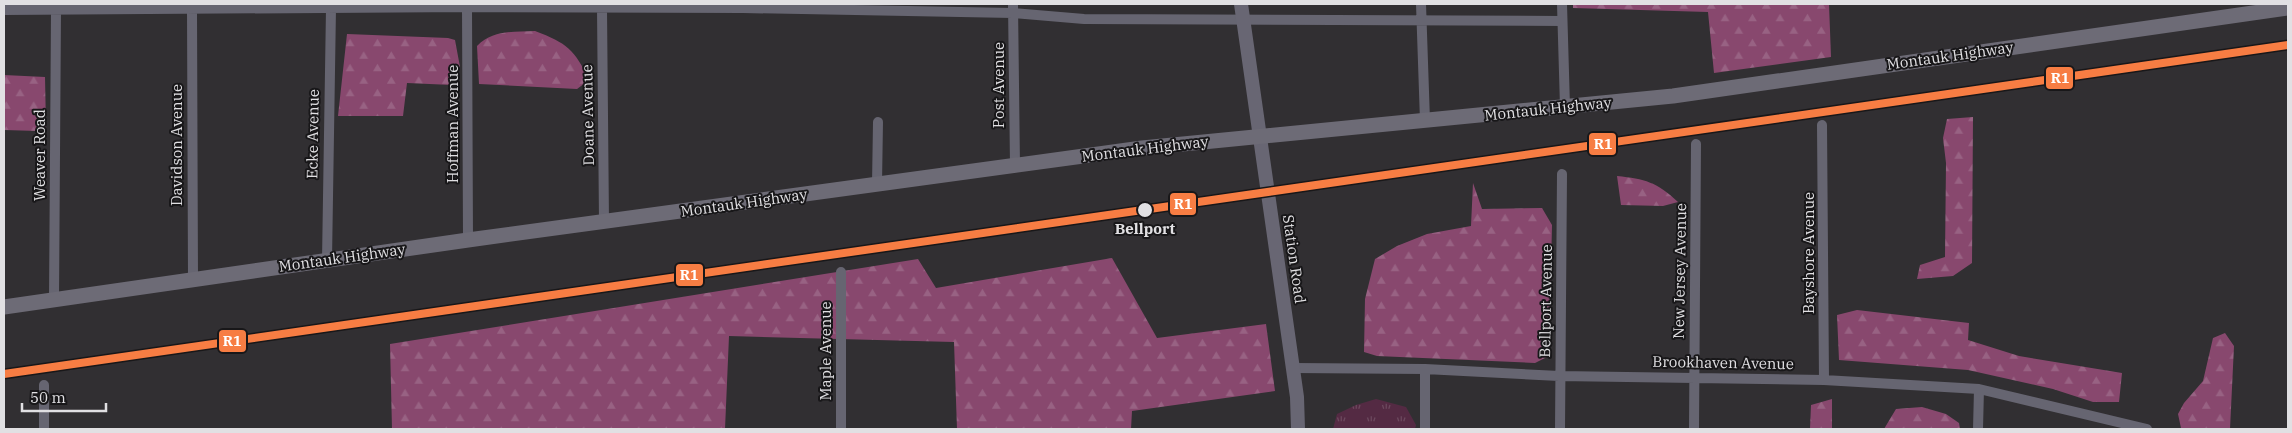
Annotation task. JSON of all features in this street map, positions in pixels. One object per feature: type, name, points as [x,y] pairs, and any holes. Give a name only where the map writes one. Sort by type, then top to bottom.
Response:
[{"type":"main road","name":"Station Road","points":[[1241,4],[1298,397],[1298,429]]},
{"type":"main road","name":"Montauk Highway","points":[[4,307],[468,240],[1150,147],[1688,94],[2288,8]]},
{"type":"street","points":[[1420,4],[1425,121]]},
{"type":"street","points":[[1562,4],[1565,107]]},
{"type":"street","points":[[4,10],[467,7],[602,9],[1013,8],[1084,19],[1562,21]]},
{"type":"street","name":"Hoffman Avenue","points":[[467,7],[468,240]]},
{"type":"street","name":"Ecke Avenue","points":[[326,260],[330,8]]},
{"type":"street","name":"Post Avenue","points":[[1013,8],[1015,166]]},
{"type":"street","name":"Doane Avenue","points":[[602,9],[604,222]]},
{"type":"street","name":"Weaver Road","points":[[54,300],[56,10]]},
{"type":"street","name":"Davidson Avenue","points":[[192,10],[193,280]]},
{"type":"street","points":[[877,184],[878,122]]},
{"type":"street","name":"Bayshore Avenue","points":[[1822,125],[1824,380]]},
{"type":"street","name":"New Jersey Avenue","points":[[1694,429],[1696,144]]},
{"type":"street","name":"Bellport Avenue","points":[[1560,429],[1562,174]]},
{"type":"street","name":"Maple Avenue","points":[[841,272],[841,429]]},
{"type":"street","name":"Brookhaven Avenue","points":[[1293,368],[1425,369],[1559,376],[1824,380],[1978,389],[2147,429]]},
{"type":"street","points":[[1425,369],[1425,429]]},
{"type":"street","points":[[44,385],[44,429]]},
{"type":"street","points":[[1978,389],[1978,429]]},
{"type":"green space","points":[[1573,4],[1829,4],[1831,57],[1714,73],[1708,12],[1573,8]]},
{"type":"green space","points":[[535,31],[569,49],[579,61],[589,80],[577,89],[479,84],[477,46],[497,34]]},
{"type":"green space","points":[[347,34],[448,38],[455,40],[460,67],[452,85],[407,83],[403,116],[338,116]]},
{"type":"green space","points":[[4,75],[45,77],[46,127],[38,131],[4,130]]},
{"type":"green space","points":[[1973,117],[1972,263],[1953,276],[1917,279],[1920,265],[1945,257],[1946,163],[1943,138],[1947,119]]},
{"type":"green space","points":[[1617,176],[1650,183],[1664,190],[1678,202],[1663,206],[1621,205]]},
{"type":"green space","points":[[1473,183],[1482,209],[1542,208],[1552,225],[1549,356],[1535,363],[1377,356],[1364,352],[1365,299],[1375,259],[1397,246],[1427,234],[1471,226]]},
{"type":"green space","points":[[1112,258],[1157,338],[1266,324],[1275,391],[1132,411],[1131,429],[957,429],[954,342],[729,336],[725,429],[392,429],[390,344],[918,259],[936,288]]},
{"type":"green space","points":[[1857,310],[1969,323],[1968,340],[2019,356],[2122,373],[2119,402],[2093,402],[2053,389],[1968,370],[1839,360],[1837,315]]},
{"type":"green space","points":[[2225,333],[2234,346],[2230,429],[2181,428],[2178,414],[2184,403],[2203,381],[2213,338]]},
{"type":"green space","points":[[1376,399],[1406,407],[1416,425],[1415,429],[1333,429],[1337,414],[1356,405]]},
{"type":"green space","points":[[1832,399],[1832,429],[1810,429],[1811,405]]},
{"type":"green space","points":[[1922,407],[1946,414],[1959,423],[1960,429],[1884,429],[1896,409]]},
{"type":"transit line","name":"R1","points":[[4,374],[2288,45]]},
{"type":"place","name":"Bellport","points":[[1145,210]]}]
